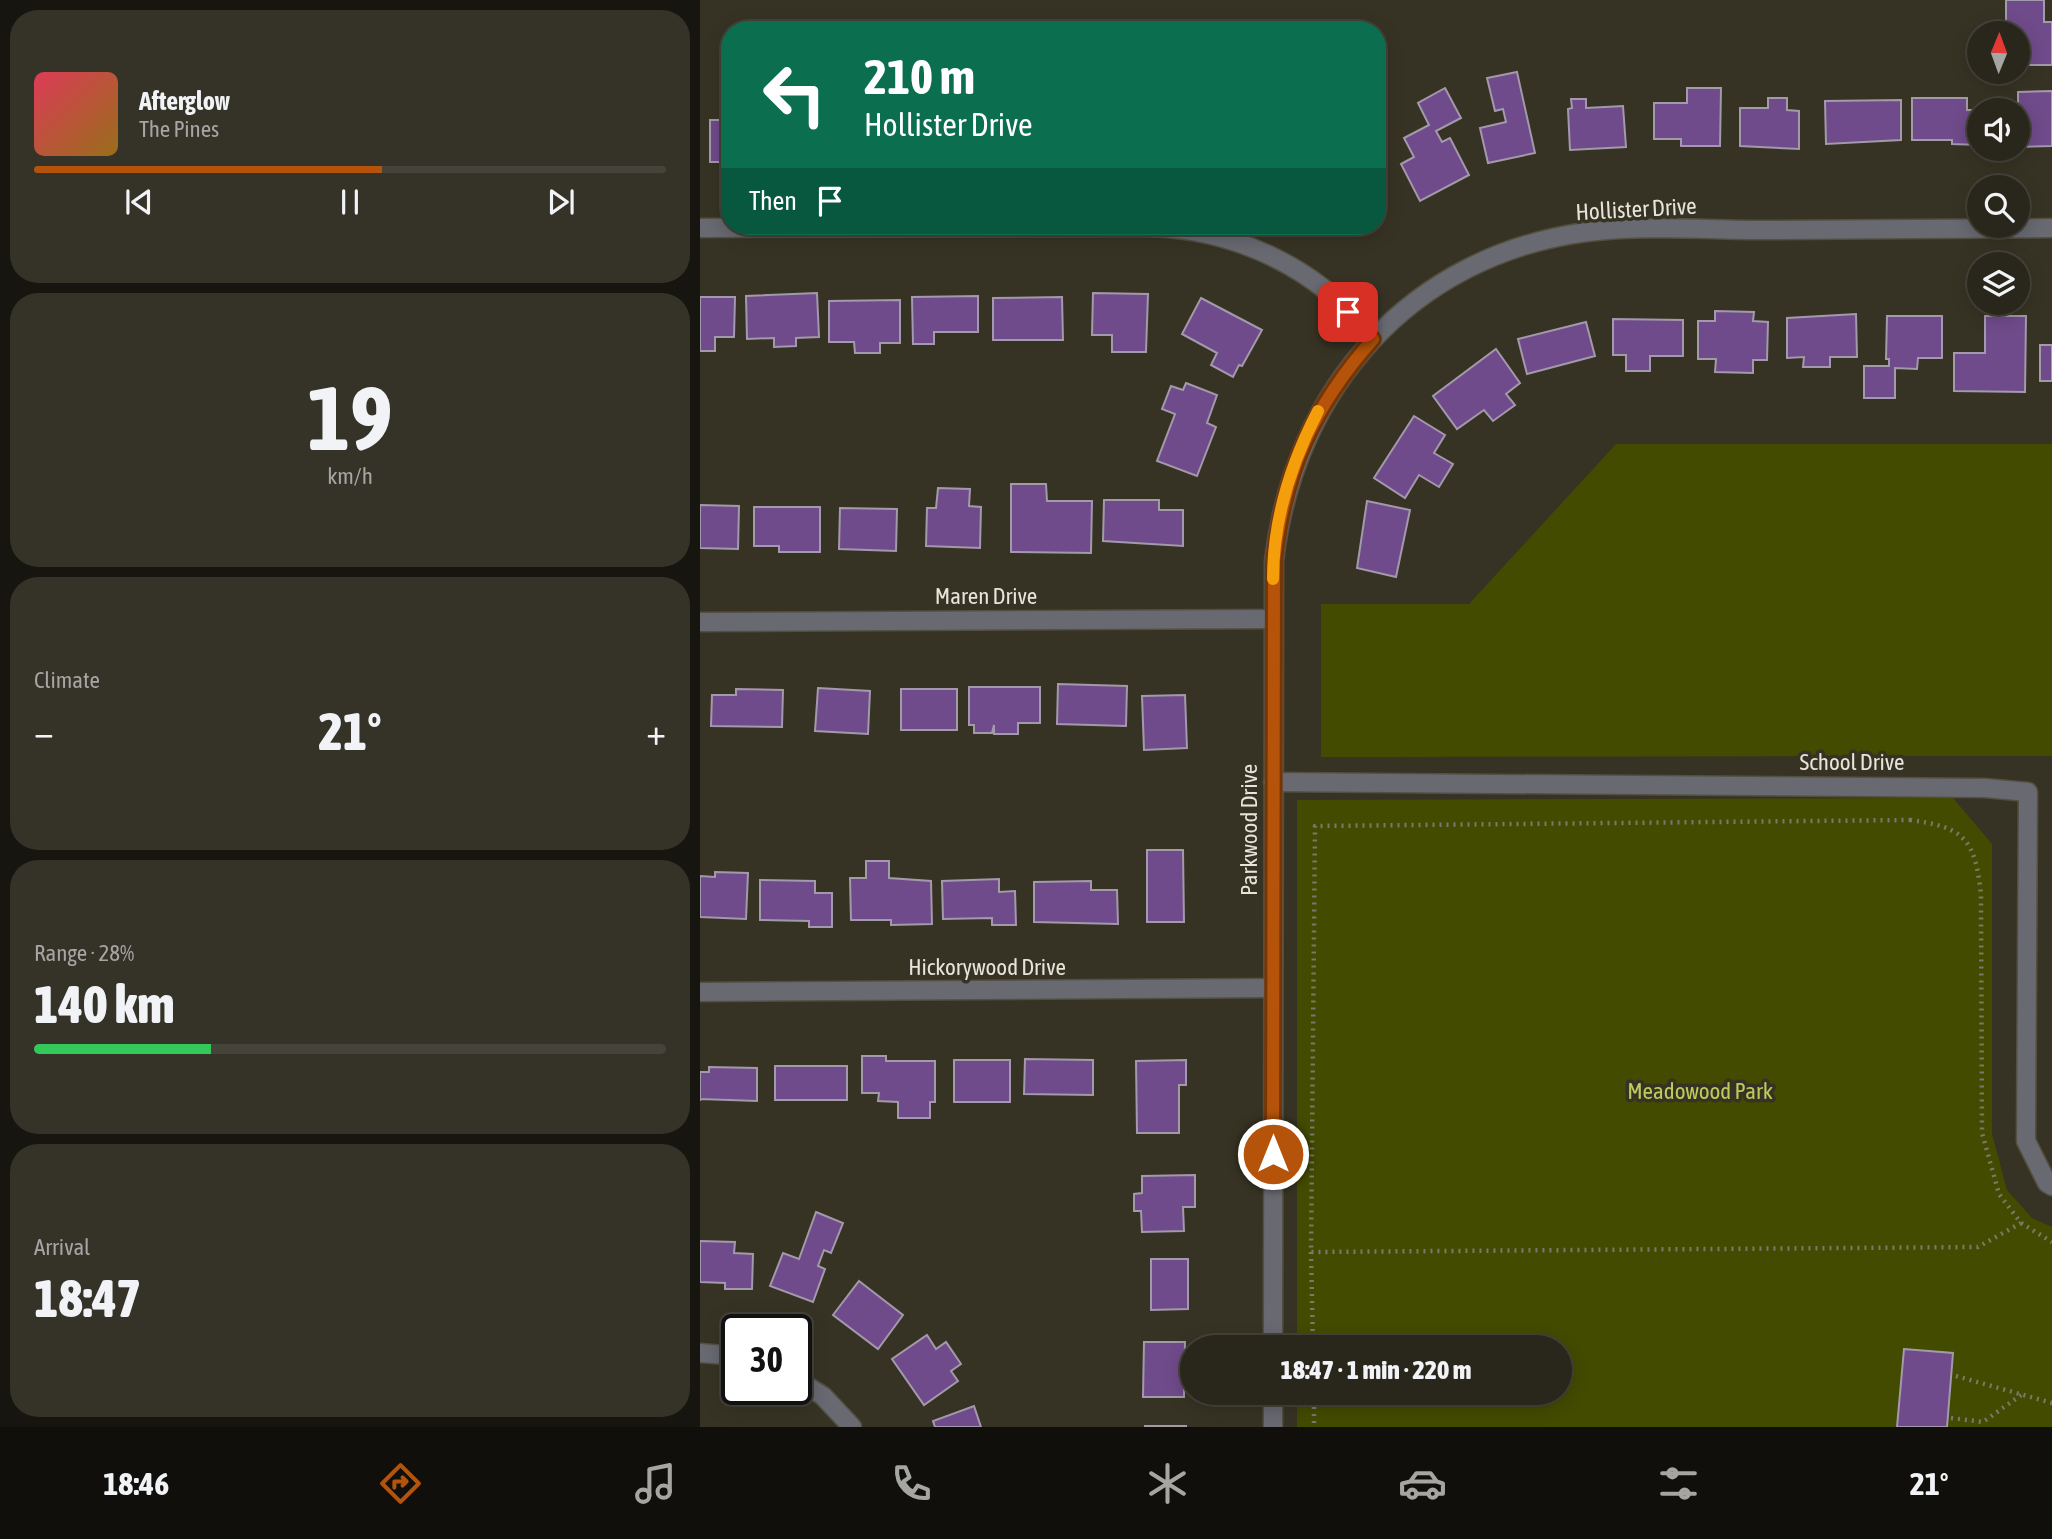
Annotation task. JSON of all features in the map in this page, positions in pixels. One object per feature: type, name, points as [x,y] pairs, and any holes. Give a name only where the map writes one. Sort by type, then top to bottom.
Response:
[{"type":"street","points":[[700,228],[721,228]]},
{"type":"street","name":"Hollister Drive","points":[[1373,339],[1419,298],[1483,261],[1541,241],[1578,234],[1615,230],[2052,228]]},
{"type":"street","points":[[1211,235],[1236,241],[1290,266],[1340,302],[1373,339]]},
{"type":"street","name":"Parkwood Drive","points":[[1273,1335],[1273,619],[1276,537],[1290,475],[1320,407],[1348,366],[1373,339]]},
{"type":"street","name":"Maren Drive","points":[[700,622],[1273,619]]},
{"type":"street","name":"School Drive","points":[[1273,782],[1985,788],[2028,792],[2026,1141],[2047,1183],[2052,1186]]},
{"type":"street","name":"Hickorywood Drive","points":[[700,992],[1273,988]]},
{"type":"street","points":[[700,1353],[721,1355]]},
{"type":"street","points":[[812,1389],[823,1396],[852,1427]]},
{"type":"street","points":[[1273,1405],[1273,1427]]},
{"type":"path","points":[[1313,1335],[1311,1252],[1315,827],[1910,820],[1938,824],[1962,835],[1978,864],[1981,894],[1982,1133],[1999,1194],[2021,1223],[2052,1242]]},
{"type":"path","points":[[1311,1252],[1978,1247],[2021,1223]]},
{"type":"path","points":[[1956,1376],[2052,1403]]},
{"type":"path","points":[[1951,1418],[1983,1422],[2024,1394]]},
{"type":"path","points":[[1314,1405],[1314,1427]]},
{"type":"green space","points":[[1616,444],[2052,444],[2052,756],[1321,757],[1321,604],[1469,604]]},
{"type":"green space","name":"Meadowood Park","points":[[1953,798],[1992,844],[1992,1134],[2007,1190],[2032,1218],[2052,1227],[2052,1427],[1297,1427],[1297,1405],[1572,1405],[1572,1335],[1297,1335],[1297,800]]},
{"type":"building","points":[[2006,0],[2044,0],[2044,22],[2052,22],[2052,65],[2030,65],[2030,21],[2006,21]]},
{"type":"building","points":[[1517,72],[1535,153],[1488,163],[1480,128],[1506,122],[1503,109],[1495,111],[1487,78]]},
{"type":"building","points":[[1445,88],[1461,118],[1436,131],[1442,142],[1450,138],[1469,175],[1420,201],[1401,164],[1414,157],[1404,138],[1429,125],[1418,103]]},
{"type":"building","points":[[1687,88],[1721,88],[1720,146],[1681,146],[1681,139],[1654,139],[1654,103],[1687,103]]},
{"type":"building","points":[[2052,91],[2052,146],[2030,147],[2030,98],[2018,98],[2018,92]]},
{"type":"building","points":[[1768,98],[1787,98],[1787,110],[1799,111],[1799,149],[1740,146],[1740,108],[1768,108]]},
{"type":"building","points":[[1912,98],[1967,98],[1967,145],[1952,144],[1952,140],[1912,140]]},
{"type":"building","points":[[1571,99],[1586,99],[1586,108],[1623,106],[1626,147],[1570,150],[1568,109],[1572,108]]},
{"type":"building","points":[[1901,100],[1901,140],[1826,144],[1825,101]]},
{"type":"building","points":[[710,120],[721,120],[721,162],[710,162]]},
{"type":"building","points":[[817,293],[819,337],[796,338],[796,346],[774,347],[774,338],[747,339],[746,296]]},
{"type":"building","points":[[1093,293],[1148,294],[1146,352],[1112,352],[1112,335],[1092,335]]},
{"type":"building","points":[[978,296],[978,332],[934,332],[934,344],[913,344],[912,297]]},
{"type":"building","points":[[700,297],[735,297],[734,337],[715,337],[715,351],[700,351]]},
{"type":"building","points":[[1062,297],[1063,340],[993,340],[993,298]]},
{"type":"building","points":[[1201,298],[1262,330],[1233,377],[1211,365],[1217,353],[1182,334]]},
{"type":"building","points":[[900,300],[900,343],[880,343],[880,353],[855,353],[854,342],[829,342],[829,301]]},
{"type":"building","points":[[1715,311],[1754,312],[1753,321],[1768,322],[1767,360],[1753,360],[1753,373],[1715,372],[1716,359],[1698,359],[1698,321],[1715,321]]},
{"type":"building","points":[[1856,314],[1857,357],[1830,357],[1830,367],[1803,367],[1804,357],[1787,358],[1787,318]]},
{"type":"building","points":[[1887,316],[1942,316],[1942,358],[1918,358],[1917,369],[1895,368],[1895,398],[1864,398],[1864,366],[1889,366],[1889,359],[1886,359]]},
{"type":"building","points":[[1985,316],[2026,316],[2025,392],[1954,391],[1954,353],[1985,353]]},
{"type":"building","points":[[1613,319],[1683,320],[1683,356],[1650,356],[1650,371],[1626,371],[1626,355],[1613,355]]},
{"type":"building","points":[[1586,322],[1595,356],[1527,374],[1518,339]]},
{"type":"building","points":[[2040,345],[2052,345],[2052,381],[2040,381]]},
{"type":"building","points":[[1496,349],[1520,383],[1506,394],[1515,405],[1493,421],[1484,410],[1457,429],[1433,396]]},
{"type":"building","points":[[1186,383],[1217,395],[1207,423],[1216,427],[1197,476],[1157,461],[1175,414],[1162,409],[1171,386],[1183,390]]},
{"type":"building","points":[[1414,416],[1445,435],[1434,453],[1453,464],[1439,487],[1419,475],[1405,498],[1374,478]]},
{"type":"building","points":[[1011,484],[1046,484],[1047,501],[1092,501],[1091,553],[1011,552]]},
{"type":"building","points":[[938,488],[970,489],[969,506],[981,507],[980,548],[926,546],[927,508],[936,508]]},
{"type":"building","points":[[1104,500],[1159,500],[1159,510],[1183,510],[1183,546],[1103,541]]},
{"type":"building","points":[[1367,501],[1410,510],[1396,577],[1357,568]]},
{"type":"building","points":[[700,505],[739,506],[738,549],[700,548]]},
{"type":"building","points":[[754,507],[820,507],[820,552],[779,552],[779,546],[754,546]]},
{"type":"building","points":[[840,508],[897,509],[896,551],[839,549]]},
{"type":"building","points":[[1058,684],[1127,686],[1126,726],[1057,724]]},
{"type":"building","points":[[969,687],[1040,687],[1040,723],[1018,723],[1018,734],[994,734],[994,725],[992,733],[974,733],[974,725],[969,725]]},
{"type":"building","points":[[818,688],[870,691],[868,734],[815,731]]},
{"type":"building","points":[[736,689],[783,690],[782,727],[711,726],[712,695],[736,695]]},
{"type":"building","points":[[901,689],[957,689],[957,730],[901,730]]},
{"type":"building","points":[[1185,695],[1187,748],[1144,750],[1142,696]]},
{"type":"building","points":[[1147,850],[1183,850],[1184,922],[1147,922]]},
{"type":"building","points":[[866,861],[889,861],[889,878],[931,881],[932,924],[891,925],[891,920],[851,920],[850,878],[866,878]]},
{"type":"building","points":[[715,872],[748,873],[746,919],[700,917],[700,876],[715,877]]},
{"type":"building","points":[[999,879],[999,892],[1015,891],[1016,925],[992,925],[992,918],[943,919],[942,881]]},
{"type":"building","points":[[760,880],[815,881],[815,893],[832,893],[832,927],[809,927],[809,921],[760,920]]},
{"type":"building","points":[[1091,881],[1091,890],[1117,890],[1118,924],[1034,922],[1034,882]]},
{"type":"building","points":[[862,1056],[886,1056],[886,1061],[935,1061],[935,1102],[930,1102],[930,1118],[898,1118],[898,1102],[878,1101],[879,1093],[862,1093]]},
{"type":"building","points":[[1025,1059],[1093,1060],[1093,1095],[1024,1094]]},
{"type":"building","points":[[954,1060],[1010,1060],[1010,1102],[954,1102]]},
{"type":"building","points":[[1186,1060],[1186,1085],[1179,1085],[1179,1133],[1137,1133],[1136,1061]]},
{"type":"building","points":[[775,1066],[847,1066],[847,1100],[775,1100]]},
{"type":"building","points":[[709,1067],[757,1068],[757,1101],[700,1099],[700,1072],[709,1072]]},
{"type":"building","points":[[1195,1175],[1195,1207],[1183,1207],[1184,1231],[1142,1232],[1141,1211],[1134,1211],[1134,1194],[1142,1193],[1142,1176]]},
{"type":"building","points":[[816,1212],[843,1223],[831,1253],[824,1250],[818,1266],[825,1269],[813,1302],[770,1286],[783,1253],[799,1259]]},
{"type":"building","points":[[700,1241],[735,1242],[734,1253],[753,1254],[752,1289],[725,1289],[725,1283],[700,1282]]},
{"type":"building","points":[[1151,1259],[1188,1259],[1188,1309],[1151,1310]]},
{"type":"building","points":[[859,1281],[903,1315],[878,1349],[833,1315]]},
{"type":"building","points":[[927,1335],[936,1349],[946,1342],[961,1364],[951,1371],[958,1381],[924,1405],[892,1359]]},
{"type":"building","points":[[1144,1342],[1180,1342],[1180,1397],[1143,1397]]},
{"type":"building","points":[[1904,1349],[1953,1353],[1947,1427],[1897,1427]]},
{"type":"building","points":[[974,1406],[981,1427],[935,1427],[933,1421]]},
{"type":"building","points":[[1186,1426],[1186,1427],[1145,1427]]},
{"type":"slow traffic","points":[[1273,579],[1276,537],[1283,499],[1298,453],[1318,411]]},
{"type":"route","points":[[1273,1154],[1273,619],[1276,537],[1290,475],[1309,429],[1320,407],[1348,366],[1373,339],[1348,312]]}]
